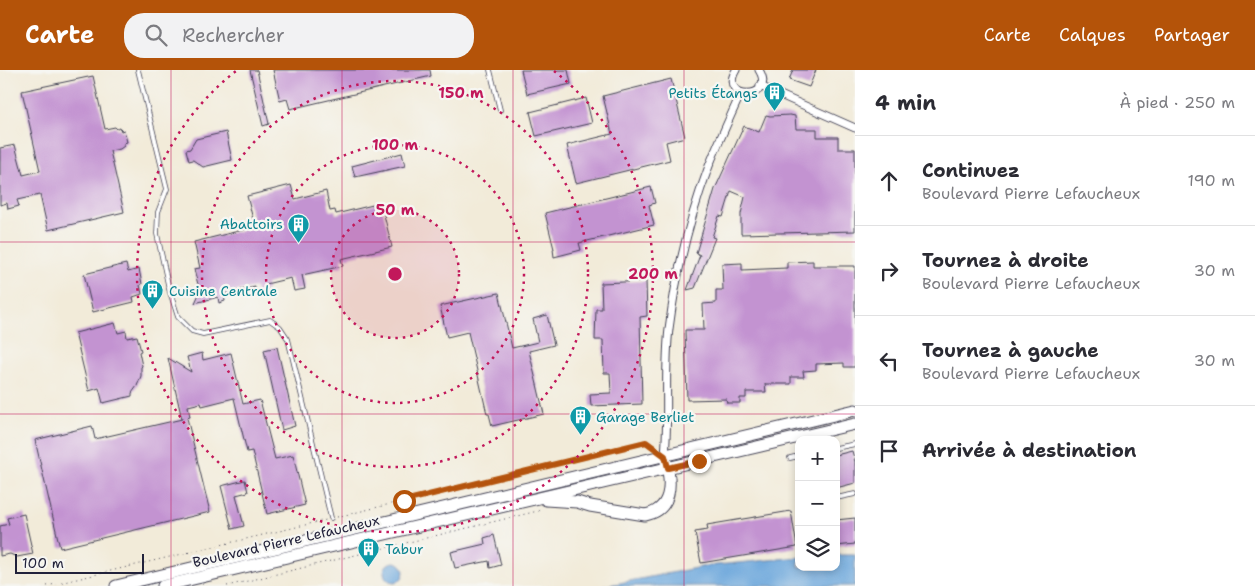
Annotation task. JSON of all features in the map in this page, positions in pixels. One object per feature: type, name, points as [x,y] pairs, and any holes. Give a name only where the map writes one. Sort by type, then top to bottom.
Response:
[{"type":"main road","name":"Boulevard Pierre Lefaucheux","points":[[116,586],[855,410]]},
{"type":"main road","name":"Boulevard Pierre Lefaucheux","points":[[163,586],[855,424]]},
{"type":"main road","points":[[527,500],[563,500],[645,515],[652,514],[663,507],[668,496],[668,468],[665,456]]},
{"type":"street","points":[[732,72],[732,83],[735,88],[741,93],[752,93],[760,86],[762,78],[758,70]]},
{"type":"street","points":[[760,86],[855,128]]},
{"type":"street","points":[[665,456],[667,431],[666,369],[669,330],[682,255],[706,174],[741,93]]},
{"type":"lane","points":[[138,70],[166,188],[158,212],[157,234],[169,289],[178,316],[192,330],[203,334],[270,320],[280,327],[288,340],[330,518]]},
{"type":"lane","points":[[490,70],[500,110]]},
{"type":"lane","points":[[840,447],[855,444]]},
{"type":"lane","points":[[790,458],[795,457]]},
{"type":"lane","points":[[840,497],[855,494]]},
{"type":"path","name":"Boulevard Pierre Lefaucheux","points":[[47,586],[646,442],[665,456]]},
{"type":"path","points":[[227,586],[542,510]]},
{"type":"water","points":[[840,555],[855,555],[855,586],[604,586],[706,566],[795,557],[795,571],[840,571]]},
{"type":"water","points":[[394,562],[401,565],[404,572],[401,579],[394,582],[387,579],[384,572],[387,565]]},
{"type":"building","points":[[250,70],[257,70],[269,124],[263,126]]},
{"type":"building","points":[[273,70],[430,70],[431,76],[290,109],[287,99],[280,101]]},
{"type":"building","points":[[521,70],[568,70],[571,84],[527,94]]},
{"type":"building","points":[[793,70],[816,70],[809,87],[789,80]]},
{"type":"building","points":[[93,76],[105,129],[115,127],[117,129],[120,128],[121,131],[124,130],[127,142],[120,149],[110,151],[124,212],[48,230],[40,195],[17,200],[19,206],[8,209],[7,203],[0,205],[0,148],[15,145],[23,175],[40,171],[22,91]]},
{"type":"building","points":[[671,79],[685,137],[666,142],[670,160],[576,183],[567,145],[612,134],[603,96]]},
{"type":"building","points":[[586,98],[592,123],[536,136],[530,112]]},
{"type":"building","points":[[766,115],[795,116],[796,129],[817,129],[817,137],[838,137],[838,149],[855,149],[855,231],[741,234],[741,214],[745,197],[731,191],[723,217],[719,216],[712,237],[715,238],[695,288],[687,290],[700,255],[696,253],[715,189],[744,126],[759,132]]},
{"type":"building","points":[[226,132],[232,160],[203,167],[193,160],[189,161],[186,150],[190,149],[196,139]]},
{"type":"building","points":[[402,153],[405,166],[355,177],[352,166]]},
{"type":"building","name":"Abattoirs","points":[[291,185],[295,199],[326,191],[330,211],[335,210],[336,214],[381,203],[392,247],[341,259],[343,266],[302,275],[305,289],[294,291],[291,278],[266,284],[267,290],[256,293],[255,287],[224,294],[225,301],[219,303],[218,297],[195,303],[200,292],[194,269],[200,268],[194,242],[255,227],[247,196]]},
{"type":"building","points":[[651,187],[655,203],[649,205],[654,225],[579,243],[581,250],[554,257],[554,249],[545,213]]},
{"type":"building","points":[[813,261],[813,266],[855,266],[855,367],[844,367],[844,363],[816,364],[816,370],[803,371],[804,377],[791,377],[791,384],[765,384],[766,392],[746,392],[746,398],[740,398],[740,403],[727,403],[726,399],[687,400],[685,330],[704,330],[703,304],[716,303],[716,290],[723,290],[722,264],[742,263],[742,270],[787,268],[787,262]]},
{"type":"building","points":[[126,264],[128,272],[139,269],[142,294],[133,297],[134,302],[93,312],[84,274]]},
{"type":"building","points":[[646,281],[647,316],[640,317],[642,404],[591,406],[590,394],[611,393],[610,373],[604,373],[603,340],[595,340],[596,309],[602,309],[601,283]]},
{"type":"building","points":[[499,293],[512,348],[538,342],[533,319],[547,315],[554,345],[529,351],[544,414],[492,426],[489,414],[487,414],[468,332],[447,337],[440,306]]},
{"type":"building","points":[[115,323],[118,333],[126,331],[127,338],[137,336],[141,351],[139,352],[142,366],[141,376],[132,396],[103,403],[99,388],[89,391],[75,333]]},
{"type":"building","points":[[277,347],[295,426],[282,430],[264,350]]},
{"type":"building","points":[[202,353],[203,360],[231,353],[243,404],[260,400],[275,459],[293,455],[305,505],[267,514],[252,451],[247,452],[234,398],[202,406],[201,403],[188,406],[190,417],[187,418],[210,512],[60,548],[35,440],[92,426],[95,439],[182,419],[168,358],[191,372],[187,357]]},
{"type":"building","points":[[852,451],[855,462],[855,483],[840,487],[840,481],[840,454]]},
{"type":"building","points":[[245,480],[248,492],[236,495],[244,526],[232,529],[221,486]]},
{"type":"building","points":[[791,511],[795,547],[701,563],[695,532],[708,530],[707,525]]},
{"type":"building","points":[[24,514],[33,554],[17,557],[10,554],[0,556],[0,526],[9,524],[7,518]]},
{"type":"building","points":[[855,518],[855,544],[840,546],[840,520]]},
{"type":"building","points":[[494,535],[501,565],[490,568],[489,561],[455,568],[451,552],[485,544],[484,538]]},
{"type":"place","name":"Petits Étangs","points":[[774,112]]},
{"type":"place","name":"Abattoirs","points":[[299,243]]},
{"type":"place","name":"Cuisine Centrale","points":[[153,310]]},
{"type":"place","name":"Garage Berliet","points":[[580,436]]},
{"type":"place","name":"Tabur","points":[[369,568]]},
{"type":"route","points":[[404,501],[646,442],[665,456],[668,468],[699,461]]}]
